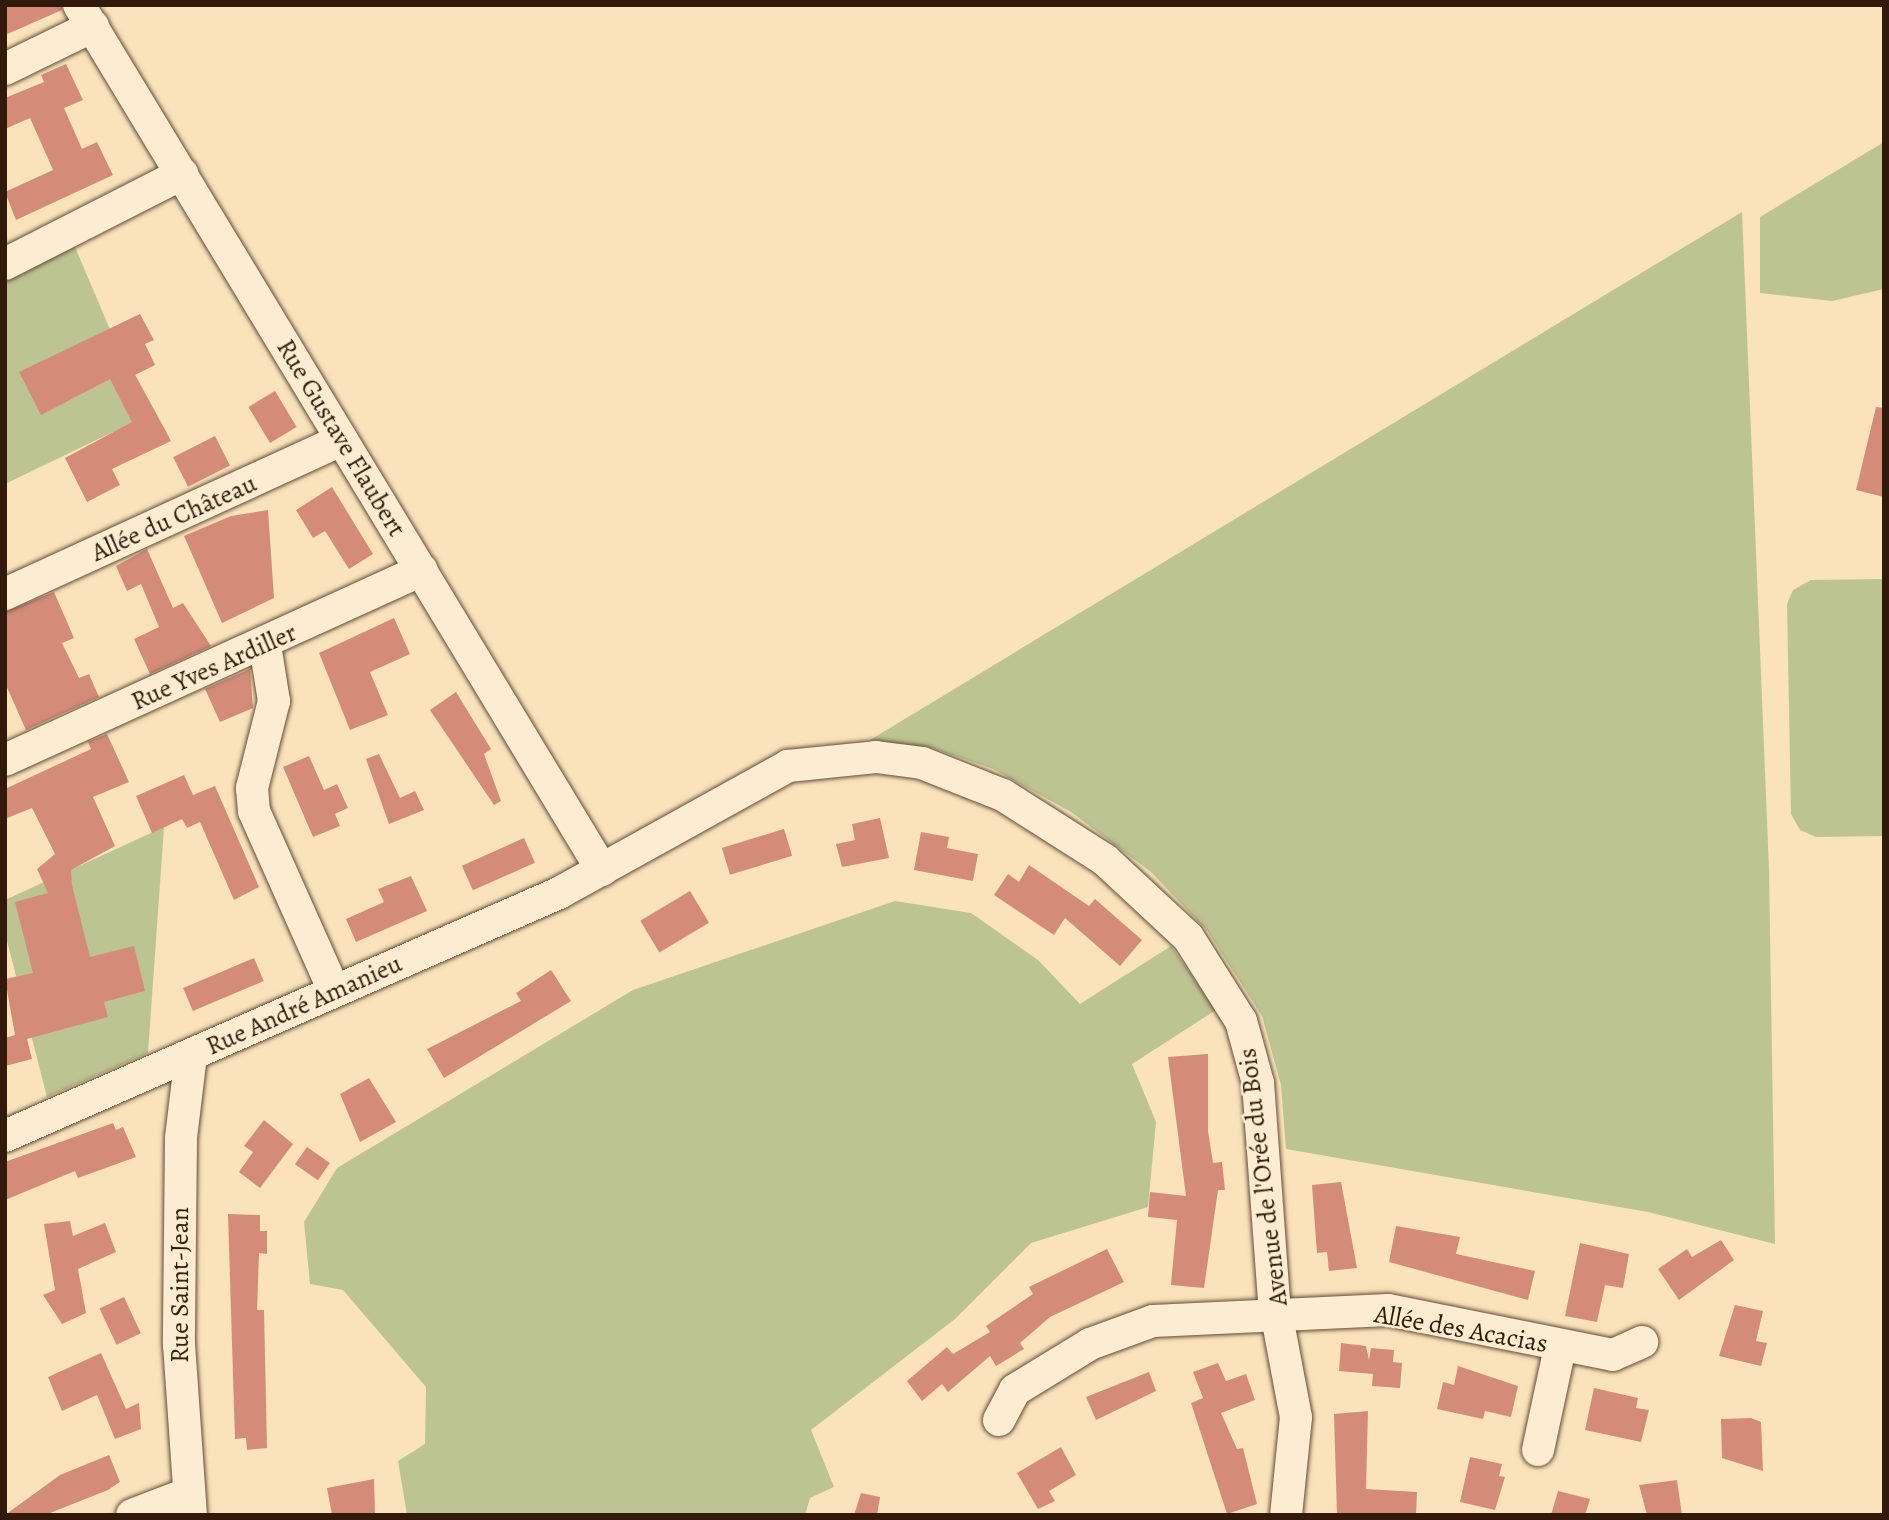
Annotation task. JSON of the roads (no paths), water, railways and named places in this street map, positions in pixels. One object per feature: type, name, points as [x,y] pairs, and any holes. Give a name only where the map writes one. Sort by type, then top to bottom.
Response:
[{"type":"street","points":[[5,69],[86,16]]},
{"type":"street","name":"Rue Gustave Flaubert","points":[[86,16],[602,870]]},
{"type":"street","points":[[5,264],[182,174]]},
{"type":"street","name":"Allée du Château","points":[[5,594],[341,440]]},
{"type":"street","name":"Rue Yves Ardiller","points":[[5,760],[265,645],[422,570]]},
{"type":"street","points":[[265,645],[274,701],[251,788],[254,811],[334,991]]},
{"type":"street","name":"Avenue de l'Orée du Bois","points":[[602,870],[761,779],[822,758],[922,763],[972,779],[1049,820],[1105,860],[1188,937],[1241,1021],[1258,1083],[1278,1313],[1296,1417],[1286,1515]]},
{"type":"street","name":"Rue André Amanieu","points":[[5,1136],[602,870]]},
{"type":"street","name":"Rue Saint-Jean","points":[[189,1505],[179,1330],[181,1138],[191,1055]]},
{"type":"street","name":"Allée des Acacias","points":[[999,1420],[1015,1390],[1090,1344],[1153,1321],[1278,1313],[1388,1310],[1560,1347],[1613,1355],[1642,1342]]},
{"type":"street","name":"Allée des Acacias","points":[[1538,1450],[1560,1347]]},
{"type":"street","points":[[132,1515],[189,1505]]}]
